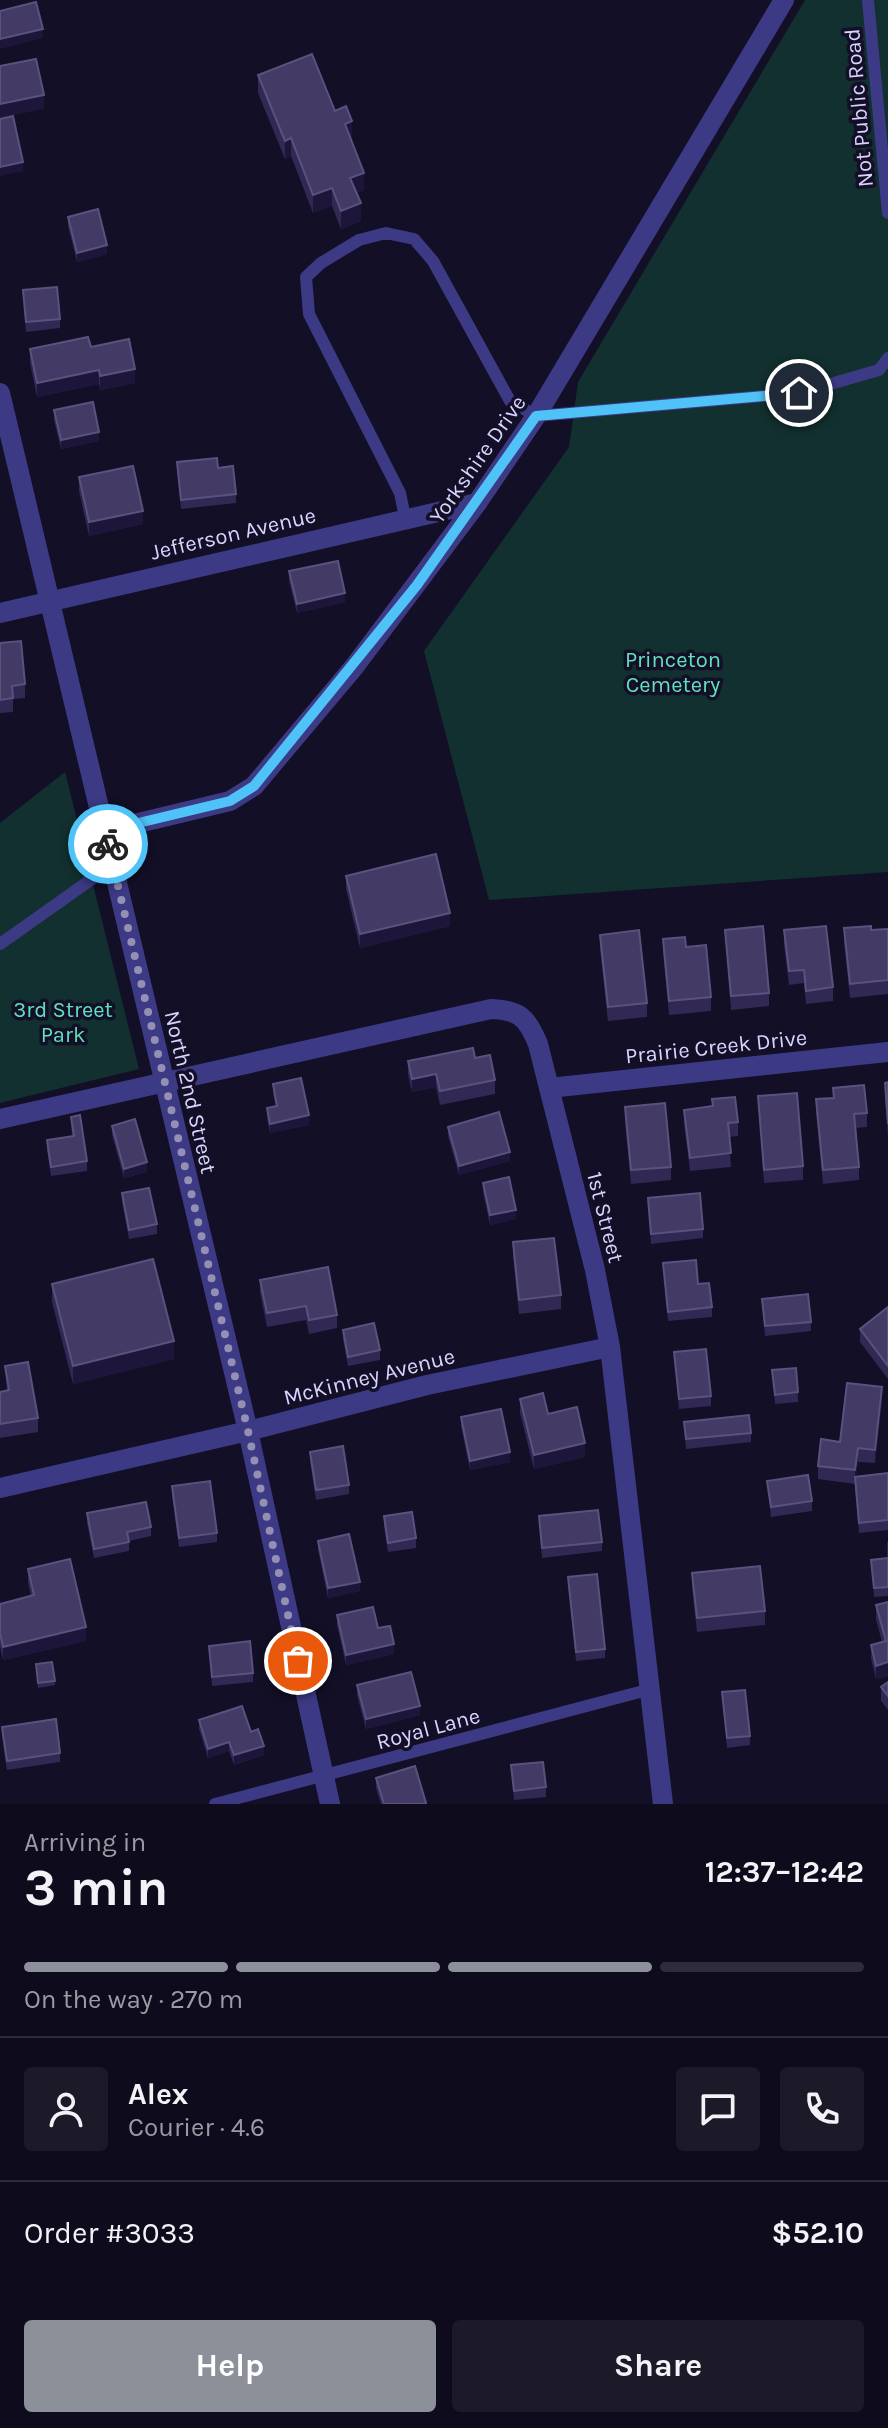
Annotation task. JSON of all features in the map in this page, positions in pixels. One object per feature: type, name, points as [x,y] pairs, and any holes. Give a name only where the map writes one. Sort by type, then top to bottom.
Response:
[{"type":"street","name":"Yorkshire Drive","points":[[105,831],[230,801],[254,786],[354,667],[477,503],[536,416],[783,0]]},
{"type":"street","name":"North 2nd Street","points":[[0,393],[248,1431],[330,1804]]},
{"type":"street","name":"Jefferson Avenue","points":[[0,613],[405,517],[477,503]]},
{"type":"street","name":"1st Street","points":[[162,1081],[477,1012],[514,1009],[529,1021],[595,1270],[610,1347],[663,1804]]},
{"type":"street","name":"Prairie Creek Drive","points":[[549,1088],[888,1052]]},
{"type":"street","points":[[0,1119],[162,1081]]},
{"type":"street","name":"McKinney Avenue","points":[[0,1488],[248,1431],[427,1385],[610,1347]]},
{"type":"lane","name":"Not Public Road","points":[[868,0],[888,213]]},
{"type":"lane","points":[[405,517],[400,493],[309,314],[306,277],[321,263],[359,240],[386,233],[414,239],[433,261],[510,401],[536,416],[799,393],[879,370],[888,358]]},
{"type":"lane","points":[[0,944],[113,864]]},
{"type":"lane","name":"Royal Lane","points":[[215,1804],[651,1689]]},
{"type":"green space","name":"Princeton Cemetery","points":[[805,0],[888,0],[888,872],[489,900],[424,651],[569,447],[578,382]]},
{"type":"green space","name":"3rd Street Park","points":[[65,772],[139,1069],[0,1103],[0,823]]},
{"type":"building","points":[[36,2],[43,29],[0,39],[0,11]]},
{"type":"building","points":[[312,54],[335,111],[346,106],[352,121],[345,124],[364,173],[350,178],[361,203],[341,211],[332,188],[313,195],[291,138],[285,141],[258,75]]},
{"type":"building","points":[[36,59],[44,95],[0,104],[0,66]]},
{"type":"building","points":[[13,116],[23,162],[0,167],[0,119]]},
{"type":"building","points":[[98,209],[107,245],[77,253],[68,217]]},
{"type":"building","points":[[57,287],[60,319],[26,322],[23,290]]},
{"type":"building","points":[[88,337],[91,347],[129,339],[135,369],[100,376],[99,370],[37,383],[30,349]]},
{"type":"building","points":[[93,402],[99,432],[61,440],[54,410]]},
{"type":"building","points":[[217,458],[218,468],[233,466],[236,494],[181,500],[177,462]]},
{"type":"building","points":[[133,466],[143,511],[89,522],[79,477]]},
{"type":"building","points":[[338,561],[345,593],[297,604],[289,571]]},
{"type":"building","points":[[21,641],[25,684],[12,686],[13,698],[0,700],[0,643]]},
{"type":"building","points":[[436,854],[450,913],[360,934],[346,876]]},
{"type":"building","points":[[763,926],[769,993],[731,996],[725,930]]},
{"type":"building","points":[[826,926],[833,987],[806,991],[804,970],[789,971],[784,930]]},
{"type":"building","points":[[871,926],[871,930],[888,929],[888,980],[850,984],[844,928]]},
{"type":"building","points":[[639,930],[647,1003],[608,1007],[600,935]]},
{"type":"building","points":[[685,937],[686,947],[706,945],[711,997],[669,1001],[663,939]]},
{"type":"building","points":[[473,1048],[475,1058],[490,1055],[495,1080],[440,1091],[436,1074],[412,1079],[408,1061]]},
{"type":"building","points":[[301,1078],[309,1115],[270,1124],[267,1108],[277,1106],[273,1084]]},
{"type":"building","points":[[888,1082],[888,1124],[885,1083]]},
{"type":"building","points":[[864,1085],[867,1113],[854,1114],[859,1167],[823,1170],[816,1099],[834,1098],[833,1088]]},
{"type":"building","points":[[797,1093],[803,1166],[764,1170],[758,1096]]},
{"type":"building","points":[[735,1097],[738,1122],[728,1123],[731,1153],[690,1158],[684,1110],[713,1106],[712,1099]]},
{"type":"building","points":[[665,1103],[671,1167],[631,1170],[625,1107]]},
{"type":"building","points":[[499,1112],[510,1152],[459,1166],[448,1127]]},
{"type":"building","points":[[80,1115],[87,1161],[51,1167],[47,1140],[74,1136],[71,1117]]},
{"type":"building","points":[[135,1119],[147,1162],[124,1169],[112,1126]]},
{"type":"building","points":[[509,1177],[516,1210],[490,1215],[483,1183]]},
{"type":"building","points":[[149,1188],[157,1224],[129,1230],[122,1193]]},
{"type":"building","points":[[700,1193],[703,1229],[651,1234],[648,1198]]},
{"type":"building","points":[[554,1238],[561,1295],[519,1300],[513,1242]]},
{"type":"building","points":[[153,1259],[174,1341],[73,1366],[52,1284]]},
{"type":"building","points":[[696,1260],[698,1284],[709,1283],[712,1307],[668,1312],[663,1263]]},
{"type":"building","points":[[328,1267],[337,1315],[309,1320],[306,1306],[267,1313],[260,1280]]},
{"type":"building","points":[[808,1294],[811,1322],[765,1326],[762,1299]]},
{"type":"building","points":[[888,1307],[888,1366],[860,1329]]},
{"type":"building","points":[[374,1323],[380,1350],[348,1357],[343,1330]]},
{"type":"building","points":[[706,1349],[711,1396],[679,1399],[674,1352]]},
{"type":"building","points":[[28,1362],[38,1418],[0,1424],[0,1392],[9,1390],[5,1366]]},
{"type":"building","points":[[796,1368],[798,1392],[775,1395],[772,1370]]},
{"type":"building","points":[[847,1383],[882,1387],[875,1450],[858,1448],[855,1470],[818,1466],[821,1439],[840,1442]]},
{"type":"building","points":[[543,1393],[548,1414],[577,1407],[585,1443],[534,1455],[520,1399]]},
{"type":"building","points":[[501,1409],[510,1452],[470,1461],[461,1417]]},
{"type":"building","points":[[749,1415],[751,1433],[686,1439],[684,1422]]},
{"type":"building","points":[[343,1446],[349,1485],[316,1490],[310,1452]]},
{"type":"building","points":[[888,1473],[888,1520],[859,1523],[855,1477]]},
{"type":"building","points":[[808,1475],[812,1501],[771,1507],[767,1481]]},
{"type":"building","points":[[210,1481],[217,1533],[179,1538],[172,1486]]},
{"type":"building","points":[[146,1502],[151,1527],[127,1532],[129,1542],[94,1549],[87,1513]]},
{"type":"building","points":[[598,1510],[602,1542],[542,1548],[539,1516]]},
{"type":"building","points":[[412,1512],[416,1538],[388,1543],[384,1516]]},
{"type":"building","points":[[349,1534],[360,1582],[328,1588],[318,1541]]},
{"type":"building","points":[[888,1558],[888,1587],[874,1588],[871,1560]]},
{"type":"building","points":[[70,1559],[86,1627],[3,1647],[0,1604],[34,1595],[28,1569]]},
{"type":"building","points":[[760,1566],[765,1611],[697,1618],[692,1573]]},
{"type":"building","points":[[597,1574],[605,1649],[576,1652],[568,1577]]},
{"type":"building","points":[[888,1602],[888,1662],[876,1666],[871,1645],[886,1641],[876,1605]]},
{"type":"building","points":[[373,1607],[378,1628],[390,1626],[394,1644],[346,1655],[337,1615]]},
{"type":"building","points":[[250,1641],[253,1673],[212,1677],[209,1646]]},
{"type":"building","points":[[52,1662],[55,1681],[38,1683],[36,1664]]},
{"type":"building","points":[[411,1672],[420,1706],[366,1719],[357,1685]]},
{"type":"building","points":[[888,1682],[888,1696],[881,1687]]},
{"type":"building","points":[[745,1690],[750,1736],[727,1738],[722,1692]]},
{"type":"building","points":[[242,1706],[251,1732],[258,1729],[264,1746],[234,1755],[229,1742],[208,1749],[199,1720]]},
{"type":"building","points":[[56,1719],[60,1753],[7,1761],[2,1727]]},
{"type":"building","points":[[543,1762],[546,1787],[514,1791],[511,1765]]},
{"type":"building","points":[[415,1766],[426,1803],[384,1804],[376,1778]]},
{"type":"way so far","points":[[108,844],[162,1081],[248,1431],[298,1661]]},
{"type":"route","points":[[108,844],[105,831],[230,801],[254,786],[354,667],[417,585],[536,416],[799,393]]}]
